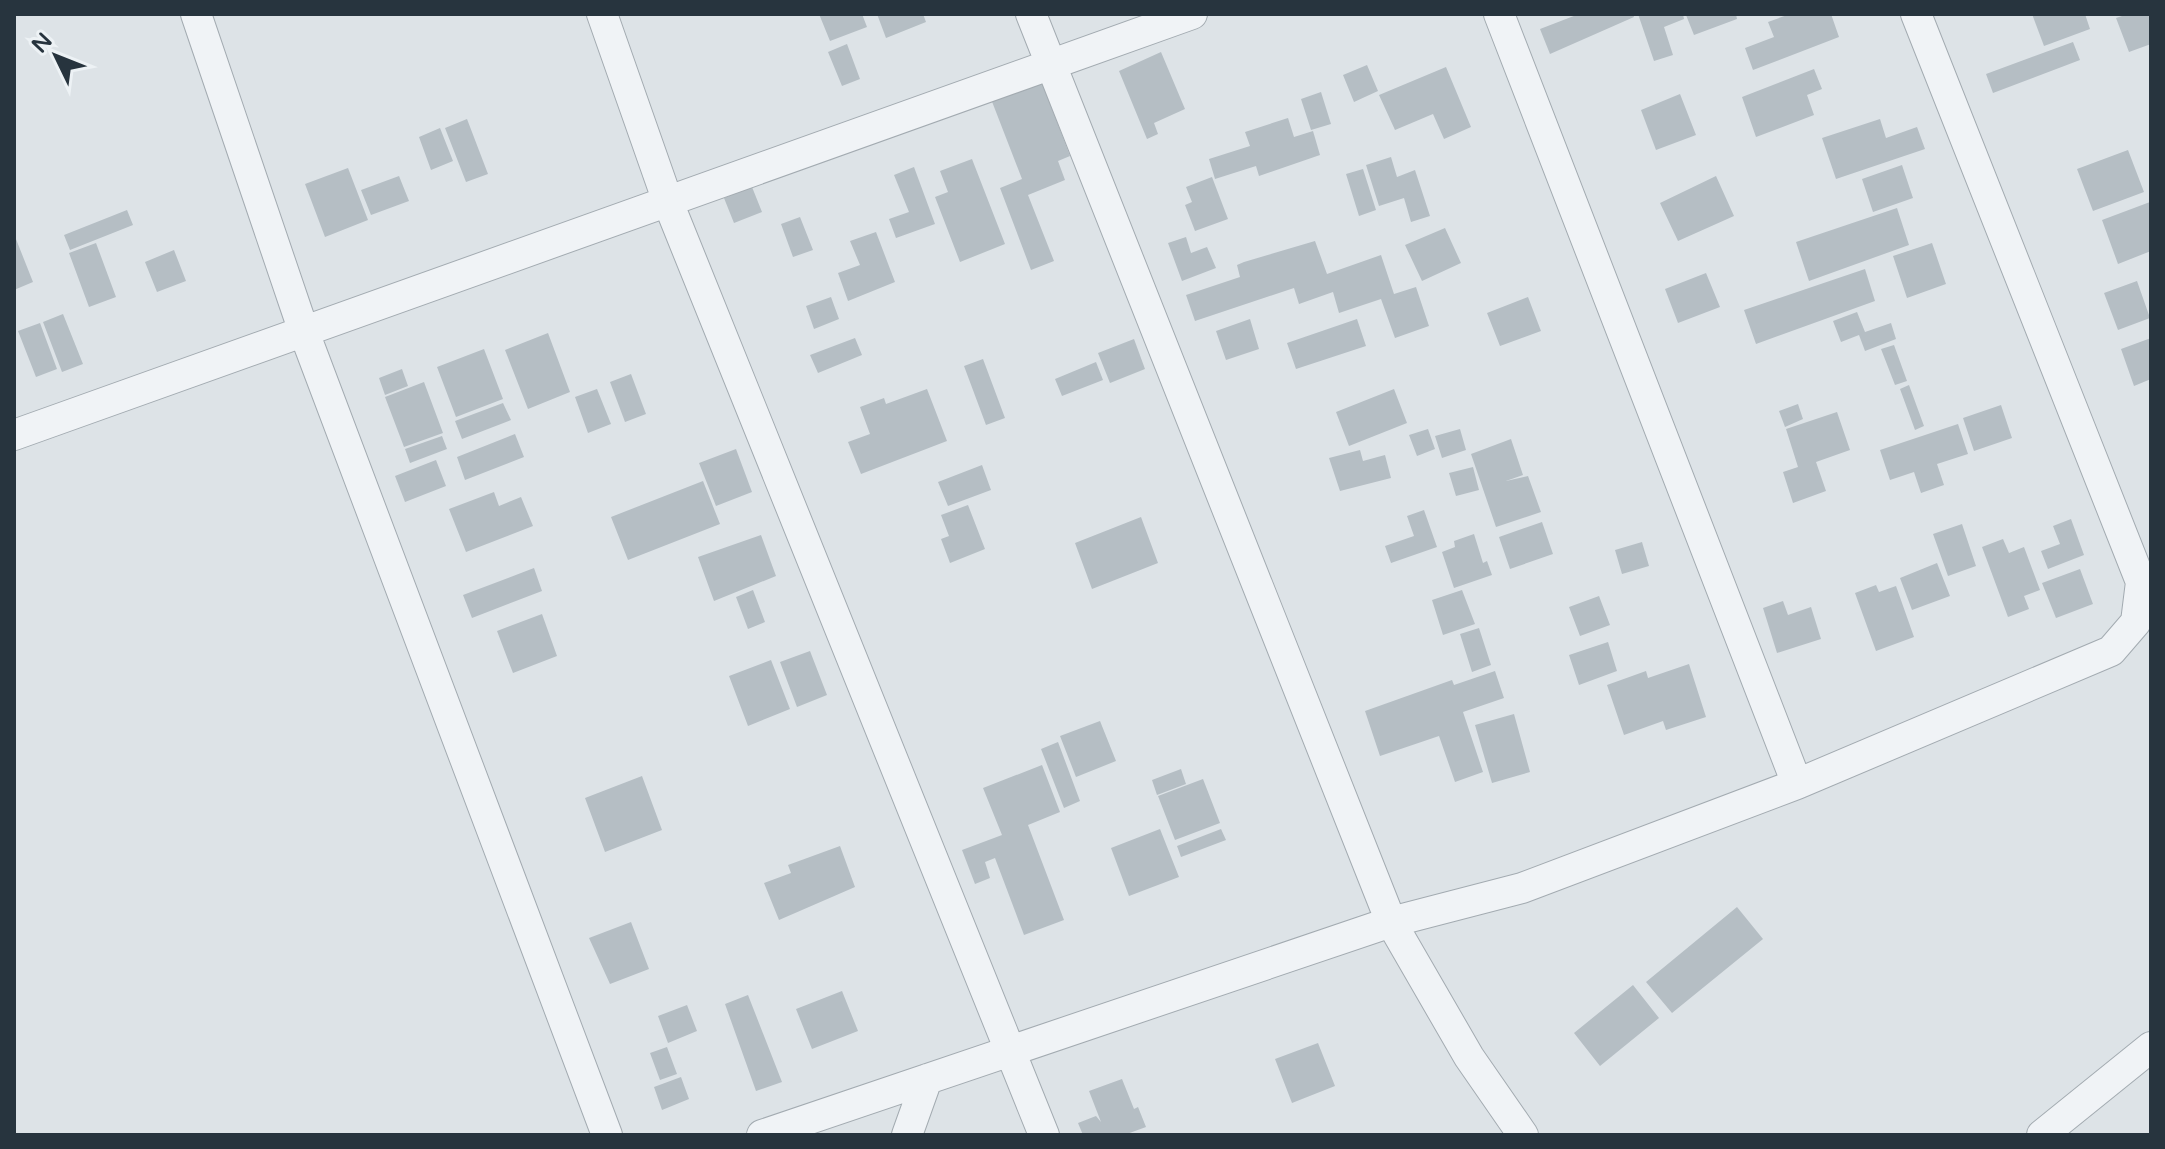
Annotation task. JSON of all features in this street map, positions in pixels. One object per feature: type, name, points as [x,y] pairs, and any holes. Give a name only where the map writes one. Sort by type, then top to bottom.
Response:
[{"type":"street","points":[[196,14],[304,332],[607,1135]]},
{"type":"street","points":[[602,14],[668,202],[1044,1135]]},
{"type":"street","points":[[1031,14],[1049,66],[1391,922],[1469,1057],[1523,1135]]},
{"type":"street","points":[[14,435],[1192,14]]},
{"type":"street","points":[[1499,14],[1797,784]]},
{"type":"street","points":[[762,1135],[1391,922],[1522,888],[1797,784],[2111,651],[2136,622],[2141,582],[1916,14]]},
{"type":"street","points":[[2042,1135],[2151,1047]]},
{"type":"street","points":[[907,1135],[927,1079]]},
{"type":"building","points":[[819,14],[862,14],[867,27],[830,41]]},
{"type":"building","points":[[877,14],[923,14],[926,22],[886,38]]},
{"type":"building","points":[[1579,14],[1633,14],[1634,17],[1550,54],[1540,29]]},
{"type":"building","points":[[1638,14],[1683,14],[1684,19],[1664,27],[1673,55],[1654,61]]},
{"type":"building","points":[[1736,14],[1737,19],[1694,35],[1686,15]]},
{"type":"building","points":[[1790,14],[1831,14],[1839,37],[1753,70],[1745,48],[1774,37],[1768,22]]},
{"type":"building","points":[[2032,14],[2085,14],[2090,29],[2044,46]]},
{"type":"building","points":[[2128,14],[2151,16],[2151,44],[2129,52],[2116,18]]},
{"type":"building","points":[[2073,42],[2080,60],[1993,93],[1986,74]]},
{"type":"building","points":[[847,44],[860,79],[842,86],[828,52]]},
{"type":"building","points":[[1161,52],[1185,109],[1154,123],[1158,134],[1147,139],[1119,71]]},
{"type":"building","points":[[1367,65],[1378,91],[1354,102],[1343,75]]},
{"type":"building","points":[[1446,67],[1471,127],[1444,139],[1433,114],[1395,130],[1379,95]]},
{"type":"building","points":[[1814,69],[1822,89],[1807,95],[1814,115],[1756,137],[1742,97]]},
{"type":"building","points":[[1041,80],[1070,156],[1058,161],[1065,180],[1028,195],[1054,261],[1031,270],[1000,188],[1022,179],[991,99]]},
{"type":"building","points":[[1321,92],[1331,124],[1311,130],[1301,99]]},
{"type":"building","points":[[1680,94],[1696,135],[1656,150],[1641,110]]},
{"type":"building","points":[[1288,118],[1294,137],[1313,131],[1320,155],[1259,176],[1256,166],[1215,179],[1209,159],[1250,146],[1245,132]]},
{"type":"building","points":[[467,119],[488,174],[466,182],[445,128]]},
{"type":"building","points":[[1880,119],[1886,138],[1917,127],[1925,149],[1836,179],[1822,138]]},
{"type":"building","points":[[440,128],[453,161],[431,170],[419,137]]},
{"type":"building","points":[[2128,150],[2144,192],[2093,211],[2077,169]]},
{"type":"building","points":[[1391,157],[1397,177],[1415,170],[1430,216],[1411,222],[1404,198],[1379,206],[1366,165]]},
{"type":"building","points":[[972,159],[1005,244],[960,262],[935,197],[948,192],[940,171]]},
{"type":"building","points":[[1902,165],[1913,198],[1873,212],[1862,179]]},
{"type":"building","points":[[914,167],[935,224],[896,238],[889,219],[909,212],[894,175]]},
{"type":"building","points":[[348,168],[368,220],[325,237],[305,184]]},
{"type":"building","points":[[1363,169],[1376,210],[1359,216],[1346,174]]},
{"type":"building","points":[[399,176],[409,201],[371,215],[361,190]]},
{"type":"building","points":[[1716,176],[1734,216],[1678,241],[1660,203]]},
{"type":"building","points":[[1212,177],[1228,219],[1195,231],[1185,205],[1192,202],[1186,187]]},
{"type":"building","points":[[752,187],[762,212],[734,223],[724,198]]},
{"type":"building","points":[[2150,202],[2151,251],[2118,264],[2102,220]]},
{"type":"building","points":[[1897,208],[1909,245],[1809,281],[1796,242]]},
{"type":"building","points":[[127,210],[133,225],[70,250],[64,235]]},
{"type":"building","points":[[800,217],[813,250],[793,257],[781,224]]},
{"type":"building","points":[[1445,228],[1461,263],[1422,281],[1405,245]]},
{"type":"building","points":[[876,232],[895,282],[848,301],[838,273],[860,265],[850,241]]},
{"type":"building","points":[[14,234],[33,282],[14,290]]},
{"type":"building","points":[[1186,237],[1191,253],[1207,247],[1216,268],[1182,281],[1168,243]]},
{"type":"building","points":[[1315,241],[1327,274],[1381,255],[1394,294],[1416,287],[1429,326],[1395,338],[1381,299],[1339,313],[1333,292],[1299,304],[1294,288],[1195,321],[1186,295],[1240,277],[1237,265],[1244,262]]},
{"type":"building","points":[[96,243],[116,297],[89,307],[69,253]]},
{"type":"building","points":[[1932,243],[1946,284],[1907,298],[1893,256]]},
{"type":"building","points":[[174,250],[186,281],[157,292],[145,262]]},
{"type":"building","points":[[1865,269],[1875,301],[1756,344],[1744,310]]},
{"type":"building","points":[[1706,273],[1720,307],[1678,323],[1665,289]]},
{"type":"building","points":[[2137,281],[2150,318],[2118,330],[2104,293]]},
{"type":"building","points":[[831,297],[839,319],[814,329],[806,306]]},
{"type":"building","points":[[1528,297],[1541,331],[1500,346],[1487,313]]},
{"type":"building","points":[[1857,312],[1865,332],[1891,323],[1896,339],[1865,351],[1859,335],[1841,342],[1833,321]]},
{"type":"building","points":[[63,314],[83,364],[62,372],[43,322]]},
{"type":"building","points":[[1250,319],[1259,349],[1226,360],[1216,331]]},
{"type":"building","points":[[1357,319],[1366,346],[1296,369],[1287,343]]},
{"type":"building","points":[[40,323],[57,369],[36,377],[18,331]]},
{"type":"building","points":[[548,333],[570,392],[528,409],[505,350]]},
{"type":"building","points":[[855,338],[862,355],[818,373],[810,355]]},
{"type":"building","points":[[2151,338],[2151,379],[2134,386],[2121,349]]},
{"type":"building","points":[[1134,339],[1145,369],[1110,383],[1098,353]]},
{"type":"building","points":[[1894,345],[1907,381],[1895,385],[1881,349]]},
{"type":"building","points":[[484,349],[503,399],[456,417],[437,367]]},
{"type":"building","points":[[983,359],[1005,418],[986,425],[964,366]]},
{"type":"building","points":[[1096,362],[1103,380],[1062,396],[1055,379]]},
{"type":"building","points":[[402,369],[408,386],[385,395],[379,378]]},
{"type":"building","points":[[631,374],[646,414],[625,422],[610,382]]},
{"type":"building","points":[[424,382],[443,433],[404,447],[385,397]]},
{"type":"building","points":[[1909,385],[1924,426],[1915,430],[1900,389]]},
{"type":"building","points":[[597,389],[611,424],[588,433],[575,397]]},
{"type":"building","points":[[927,389],[947,441],[861,474],[848,442],[870,434],[860,407],[884,398],[886,404]]},
{"type":"building","points":[[1394,389],[1407,423],[1349,446],[1336,412]]},
{"type":"building","points":[[503,403],[511,420],[462,439],[455,421]]},
{"type":"building","points":[[1798,404],[1803,419],[1785,427],[1779,411]]},
{"type":"building","points":[[2001,405],[2012,438],[1974,451],[1963,418]]},
{"type":"building","points":[[1837,412],[1850,450],[1816,462],[1826,491],[1793,503],[1783,472],[1798,467],[1786,429]]},
{"type":"building","points":[[1958,424],[1968,454],[1937,464],[1944,485],[1921,493],[1914,472],[1890,480],[1880,450]]},
{"type":"building","points":[[1428,429],[1435,449],[1417,456],[1409,435]]},
{"type":"building","points":[[1460,429],[1466,450],[1442,458],[1435,436]]},
{"type":"building","points":[[515,434],[524,457],[465,480],[457,457]]},
{"type":"building","points":[[442,436],[447,449],[410,463],[405,449]]},
{"type":"building","points":[[1511,439],[1523,475],[1506,481],[1528,476],[1541,512],[1496,527],[1471,454]]},
{"type":"building","points":[[736,449],[752,492],[716,506],[699,463]]},
{"type":"building","points":[[1360,450],[1363,461],[1385,455],[1391,478],[1340,491],[1329,458]]},
{"type":"building","points":[[436,460],[446,486],[405,502],[395,476]]},
{"type":"building","points":[[982,465],[991,490],[948,506],[938,482]]},
{"type":"building","points":[[1473,467],[1479,490],[1456,496],[1449,473]]},
{"type":"building","points":[[703,481],[720,524],[628,560],[611,517]]},
{"type":"building","points":[[494,492],[499,506],[521,497],[533,526],[466,552],[449,509]]},
{"type":"building","points":[[968,505],[985,549],[950,563],[941,539],[949,536],[941,515]]},
{"type":"building","points":[[1424,510],[1437,547],[1391,563],[1385,546],[1414,536],[1407,516]]},
{"type":"building","points":[[1141,517],[1158,563],[1092,589],[1075,543]]},
{"type":"building","points":[[2071,519],[2084,555],[2048,569],[2041,551],[2060,544],[2053,526]]},
{"type":"building","points":[[1542,522],[1553,554],[1510,569],[1499,537]]},
{"type":"building","points":[[1962,524],[1976,566],[1948,576],[1933,534]]},
{"type":"building","points":[[1474,534],[1483,563],[1487,561],[1492,575],[1454,588],[1442,552],[1455,547],[1454,541]]},
{"type":"building","points":[[761,535],[776,576],[714,601],[698,557]]},
{"type":"building","points":[[2003,539],[2009,553],[2024,547],[2040,590],[2024,596],[2029,609],[2008,617],[1982,547]]},
{"type":"building","points":[[1642,542],[1649,566],[1622,574],[1615,550]]},
{"type":"building","points":[[1937,563],[1950,596],[1912,610],[1900,578]]},
{"type":"building","points":[[534,568],[542,591],[472,618],[463,595]]},
{"type":"building","points":[[2080,569],[2093,604],[2056,618],[2042,583]]},
{"type":"building","points":[[1876,585],[1879,592],[1896,586],[1914,637],[1876,651],[1855,593]]},
{"type":"building","points":[[753,590],[765,622],[748,629],[736,597]]},
{"type":"building","points":[[1462,590],[1475,624],[1443,635],[1432,600]]},
{"type":"building","points":[[1599,596],[1610,625],[1580,636],[1569,607]]},
{"type":"building","points":[[1783,601],[1788,615],[1811,607],[1821,639],[1777,653],[1763,608]]},
{"type":"building","points":[[542,614],[557,656],[513,673],[497,631]]},
{"type":"building","points":[[1479,628],[1491,665],[1472,672],[1460,634]]},
{"type":"building","points":[[1608,642],[1617,671],[1579,685],[1569,655]]},
{"type":"building","points":[[810,651],[827,695],[797,707],[780,662]]},
{"type":"building","points":[[771,660],[790,709],[748,726],[729,676]]},
{"type":"building","points":[[1689,664],[1706,717],[1666,730],[1663,721],[1624,735],[1607,685],[1646,671],[1648,678]]},
{"type":"building","points":[[1495,671],[1504,698],[1463,712],[1483,772],[1455,782],[1439,736],[1380,756],[1365,711],[1452,680],[1454,685]]},
{"type":"building","points":[[1514,714],[1530,772],[1492,783],[1475,725]]},
{"type":"building","points":[[1100,721],[1116,761],[1076,777],[1060,736]]},
{"type":"building","points":[[1058,742],[1080,801],[1064,808],[1041,749]]},
{"type":"building","points":[[1042,765],[1060,812],[1028,825],[1064,920],[1024,935],[995,858],[985,862],[990,878],[975,884],[962,850],[1002,835],[983,788]]},
{"type":"building","points":[[1181,769],[1186,784],[1157,795],[1152,780]]},
{"type":"building","points":[[642,776],[662,830],[605,852],[585,798]]},
{"type":"building","points":[[1203,779],[1220,823],[1175,840],[1158,796]]},
{"type":"building","points":[[1160,829],[1179,877],[1129,896],[1111,848]]},
{"type":"building","points":[[1221,829],[1226,840],[1181,857],[1177,846]]},
{"type":"building","points":[[840,846],[855,887],[779,920],[764,883],[791,873],[788,865]]},
{"type":"building","points":[[1737,907],[1763,939],[1672,1013],[1646,982]]},
{"type":"building","points":[[631,922],[649,969],[610,984],[589,938]]},
{"type":"building","points":[[1633,985],[1659,1018],[1600,1066],[1574,1033]]},
{"type":"building","points":[[842,991],[858,1031],[812,1049],[796,1009]]},
{"type":"building","points":[[748,995],[782,1082],[756,1091],[725,1004]]},
{"type":"building","points":[[687,1005],[697,1031],[668,1043],[658,1016]]},
{"type":"building","points":[[1318,1043],[1335,1086],[1292,1103],[1275,1059]]},
{"type":"building","points":[[667,1047],[677,1074],[660,1080],[650,1053]]},
{"type":"building","points":[[681,1077],[689,1099],[662,1110],[654,1087]]},
{"type":"building","points":[[1122,1079],[1134,1109],[1138,1107],[1146,1127],[1124,1135],[1083,1135],[1078,1123],[1096,1116],[1101,1122],[1089,1091]]}]
